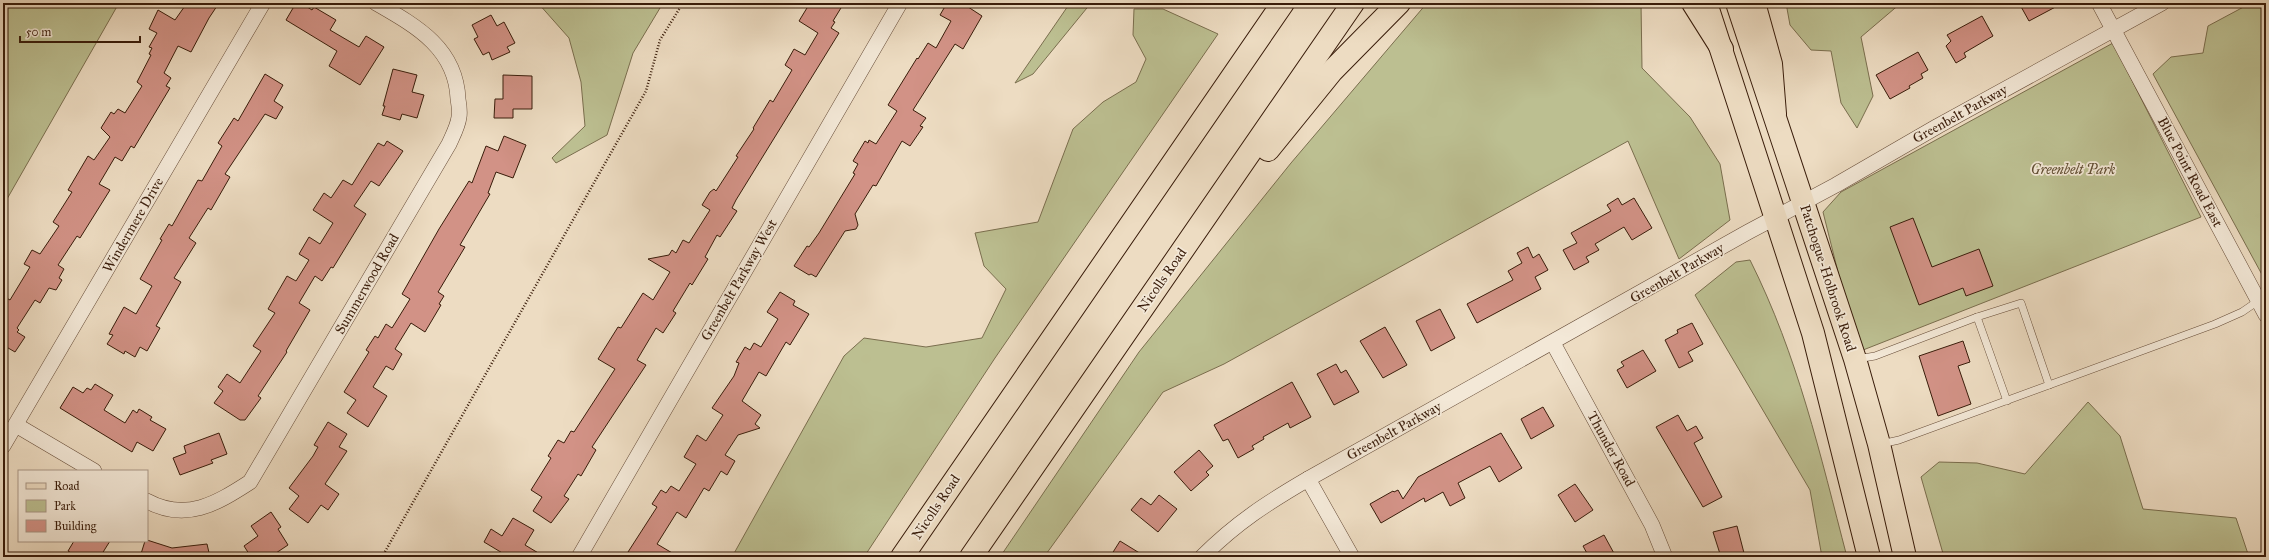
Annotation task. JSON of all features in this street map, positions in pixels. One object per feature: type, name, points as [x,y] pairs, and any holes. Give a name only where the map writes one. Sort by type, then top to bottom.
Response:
[{"type":"main road","name":"Nicolls Road","points":[[902,557],[1283,3]]},
{"type":"main road","name":"Nicolls Road","points":[[971,557],[1353,3]]},
{"type":"main road","points":[[1143,307],[1206,239],[1271,146],[1303,105],[1362,39],[1399,3]]},
{"type":"main road","points":[[1693,3],[1722,49]]},
{"type":"main road","points":[[1706,3],[1813,333],[1869,557]]},
{"type":"main road","name":"Patchogue-Holbrook Road","points":[[1737,3],[1855,359],[1879,444],[1905,557]]},
{"type":"main road","points":[[1754,3],[1772,64],[1775,114]]},
{"type":"street","name":"Windermere Drive","points":[[3,446],[263,3]]},
{"type":"street","name":"Summerwood Road","points":[[148,502],[158,507],[190,511],[219,502],[250,482],[450,144],[459,118],[458,87],[449,63],[435,42],[411,24],[376,3]]},
{"type":"street","name":"Greenbelt Parkway West","points":[[579,557],[900,3]]},
{"type":"street","name":"Blue Point Road East","points":[[2099,3],[2266,315]]},
{"type":"street","name":"Greenbelt Parkway","points":[[1202,557],[1228,531],[1271,500],[1938,126],[2162,3]]},
{"type":"street","name":"Thunder Road","points":[[1553,343],[1652,525],[1665,557]]},
{"type":"street","points":[[16,425],[92,470]]},
{"type":"street","points":[[1308,479],[1352,557]]},
{"type":"lane","points":[[1879,444],[1899,440],[2007,402],[2049,385],[2216,324],[2242,312],[2258,301]]},
{"type":"lane","points":[[1855,359],[1875,356],[1977,317],[2022,303],[2049,385]]},
{"type":"lane","points":[[1977,317],[2007,402]]},
{"type":"path","points":[[382,557],[646,92],[660,40],[683,3]]},
{"type":"green space","points":[[3,3],[119,3],[3,206]]},
{"type":"green space","points":[[538,3],[663,3],[633,53],[607,135],[556,163],[552,158],[585,126],[581,82],[569,38]]},
{"type":"green space","points":[[1070,3],[1091,3],[1033,74],[1015,83]]},
{"type":"green space","points":[[1427,3],[1641,3],[1642,68],[1690,117],[1720,164],[1730,220],[1679,259],[1628,141],[1224,364],[1163,392],[1044,557],[1000,557],[1139,352],[1291,163]]},
{"type":"green space","points":[[1786,3],[1901,3],[1861,37],[1873,96],[1857,128],[1841,103],[1831,51],[1811,50],[1790,25]]},
{"type":"green space","points":[[2251,3],[2266,3],[2266,282],[2153,74],[2171,57],[2203,53],[2208,26]]},
{"type":"green space","points":[[1134,9],[1163,9],[1218,34],[995,358],[864,557],[732,557],[844,356],[864,338],[926,347],[982,338],[1006,289],[984,266],[975,233],[1038,222],[1073,129],[1103,102],[1136,82],[1146,59],[1133,35]]},
{"type":"green space","name":"Greenbelt Park","points":[[2113,43],[2201,217],[1858,352],[1823,212],[1841,192]]},
{"type":"green space","points":[[1750,260],[1782,332],[1795,369],[1817,443],[1847,557],[1822,557],[1810,490],[1695,295],[1736,262]]},
{"type":"green space","points":[[2088,402],[2120,436],[2143,509],[2236,518],[2249,557],[1944,557],[1921,477],[1939,462],[1977,463],[2025,474]]},
{"type":"building","points":[[187,3],[219,3],[209,18],[191,52],[178,46],[164,73],[171,78],[166,86],[170,88],[134,148],[131,146],[122,161],[115,157],[99,184],[110,190],[80,238],[77,236],[58,265],[64,269],[59,278],[62,280],[56,290],[49,288],[40,303],[35,300],[17,328],[19,330],[17,332],[25,337],[15,352],[3,345],[3,296],[10,300],[30,267],[24,264],[32,250],[40,254],[59,226],[53,222],[72,192],[68,190],[88,156],[94,160],[110,137],[101,128],[111,112],[114,114],[118,109],[125,113],[142,86],[137,82],[151,55],[149,54],[152,48],[149,47],[157,33],[149,29],[158,10],[175,20]]},
{"type":"building","points":[[296,3],[301,3],[312,10],[314,7],[336,20],[330,30],[359,47],[366,36],[384,47],[360,85],[329,66],[337,51],[286,20]]},
{"type":"building","points":[[810,3],[844,3],[833,21],[835,22],[831,28],[839,33],[736,200],[732,208],[737,211],[720,237],[717,235],[705,257],[708,259],[692,285],[690,283],[673,311],[676,313],[663,333],[656,328],[637,360],[646,365],[592,447],[596,450],[581,476],[578,474],[564,496],[569,499],[551,523],[533,511],[542,497],[531,490],[551,458],[548,456],[558,440],[564,443],[571,431],[574,432],[615,369],[598,359],[618,327],[621,328],[643,293],[653,300],[670,272],[648,259],[669,255],[672,250],[676,253],[683,240],[689,243],[710,210],[702,205],[710,192],[714,189],[716,191],[738,157],[736,156],[754,129],[753,128],[770,100],[773,102],[792,70],[785,65],[794,49],[805,55],[818,33],[799,21]]},
{"type":"building","points":[[947,3],[962,3],[982,16],[963,49],[955,44],[913,110],[926,118],[920,126],[923,127],[910,146],[902,141],[876,186],[873,185],[855,214],[858,225],[856,229],[845,231],[816,277],[811,274],[809,275],[794,266],[807,246],[809,247],[819,233],[855,174],[853,173],[858,164],[853,161],[865,141],[868,143],[869,140],[876,144],[897,111],[888,105],[917,58],[918,59],[928,43],[936,48],[951,21],[940,15]]},
{"type":"building","points":[[2019,3],[2063,3],[2029,21]]},
{"type":"building","points":[[491,15],[497,26],[504,22],[515,43],[507,47],[510,52],[492,60],[489,52],[483,55],[474,39],[478,37],[472,25]]},
{"type":"building","points":[[1982,16],[1993,36],[1964,53],[1966,57],[1956,63],[1946,46],[1951,41],[1947,35]]},
{"type":"building","points":[[1918,52],[1928,70],[1921,74],[1923,78],[1909,86],[1910,88],[1890,99],[1876,75]]},
{"type":"building","points":[[393,69],[417,75],[412,92],[424,95],[417,118],[402,114],[400,120],[382,115]]},
{"type":"building","points":[[265,74],[283,85],[274,101],[283,107],[276,119],[265,114],[225,174],[230,177],[211,210],[208,208],[189,238],[196,243],[174,278],[181,282],[156,326],[160,328],[147,351],[140,347],[135,357],[125,351],[124,354],[107,344],[113,335],[109,334],[124,307],[136,314],[152,286],[140,279],[162,240],[160,239],[169,224],[172,226],[198,180],[202,181],[222,146],[218,143],[234,118],[238,121]]},
{"type":"building","points":[[503,75],[532,76],[532,109],[513,109],[513,118],[494,118],[495,99],[503,99]]},
{"type":"building","points":[[504,136],[526,145],[513,178],[496,172],[488,193],[490,194],[460,245],[465,247],[438,292],[444,296],[439,304],[441,305],[425,332],[411,323],[395,349],[402,354],[393,370],[386,366],[373,387],[387,396],[368,427],[347,413],[356,400],[344,392],[369,352],[366,350],[375,336],[378,338],[386,324],[392,328],[410,299],[402,294],[439,229],[469,181],[472,183],[486,146],[498,151]]},
{"type":"building","points":[[387,141],[403,151],[379,186],[371,181],[354,206],[366,214],[333,268],[331,267],[322,281],[315,276],[299,303],[310,310],[286,351],[287,352],[258,396],[261,398],[245,420],[240,420],[214,403],[223,391],[218,387],[227,374],[240,383],[261,351],[253,346],[275,313],[268,309],[287,276],[296,281],[309,260],[299,254],[309,237],[320,244],[333,223],[313,210],[324,193],[331,198],[343,180],[352,185],[378,143],[384,146]]},
{"type":"building","points":[[1618,198],[1622,205],[1634,198],[1652,228],[1632,240],[1624,227],[1595,244],[1599,250],[1586,257],[1589,262],[1574,270],[1563,250],[1577,243],[1571,233],[1611,211],[1607,205]]},
{"type":"building","points":[[1913,218],[1932,267],[1979,249],[1993,286],[1966,296],[1963,288],[1919,305],[1890,227]]},
{"type":"building","points":[[1528,247],[1533,258],[1539,254],[1548,270],[1535,277],[1541,289],[1477,323],[1467,304],[1513,280],[1508,271],[1522,263],[1517,253]]},
{"type":"building","points":[[780,292],[795,301],[793,305],[809,314],[790,345],[786,342],[766,376],[759,372],[742,401],[761,415],[755,424],[760,428],[738,435],[725,455],[735,461],[727,475],[721,471],[709,491],[704,488],[686,518],[677,512],[657,544],[679,557],[637,557],[628,552],[657,507],[652,504],[661,490],[666,493],[671,486],[679,491],[696,464],[684,457],[697,435],[706,441],[723,415],[712,408],[734,376],[739,363],[736,362],[745,347],[750,350],[754,343],[761,347],[778,319],[767,312]]},
{"type":"building","points":[[1440,309],[1455,338],[1431,351],[1416,321]]},
{"type":"building","points":[[1692,323],[1703,344],[1688,352],[1693,361],[1679,368],[1665,340],[1678,333],[1677,330]]},
{"type":"building","points":[[1385,327],[1407,365],[1383,378],[1360,341]]},
{"type":"building","points":[[1963,341],[1970,362],[1958,366],[1971,404],[1938,416],[1919,356]]},
{"type":"building","points":[[1643,350],[1656,371],[1627,388],[1617,370],[1624,366],[1621,362]]},
{"type":"building","points":[[1336,364],[1341,373],[1346,370],[1359,392],[1334,405],[1317,374]]},
{"type":"building","points":[[1292,382],[1311,417],[1290,428],[1288,423],[1263,437],[1264,439],[1252,446],[1254,449],[1238,458],[1228,439],[1223,441],[1214,425]]},
{"type":"building","points":[[95,384],[113,395],[104,410],[125,423],[133,410],[137,413],[139,409],[152,417],[150,420],[166,429],[153,451],[137,442],[132,452],[60,408],[73,387],[83,393],[87,388],[91,390]]},
{"type":"building","points":[[1543,407],[1554,426],[1531,439],[1521,419]]},
{"type":"building","points":[[1678,415],[1687,431],[1696,426],[1703,438],[1694,443],[1722,497],[1703,507],[1656,427]]},
{"type":"building","points":[[328,422],[347,434],[339,447],[347,451],[325,484],[339,494],[328,510],[321,505],[308,523],[289,509],[299,496],[289,488],[313,456],[318,447],[314,445]]},
{"type":"building","points":[[219,433],[227,454],[211,460],[213,463],[180,475],[173,458],[186,453],[184,446]]},
{"type":"building","points":[[1501,433],[1522,468],[1499,482],[1490,466],[1458,483],[1465,498],[1450,506],[1443,492],[1425,502],[1424,498],[1381,523],[1370,504],[1393,491],[1398,490],[1403,499],[1418,477]]},
{"type":"building","points":[[1199,450],[1213,466],[1206,472],[1209,475],[1191,491],[1174,472]]},
{"type":"building","points":[[1575,484],[1593,510],[1575,522],[1558,495]]},
{"type":"building","points":[[1159,495],[1177,509],[1158,532],[1131,510],[1141,498],[1151,505]]},
{"type":"building","points":[[271,512],[281,527],[278,529],[288,545],[270,557],[251,557],[244,546],[258,536],[251,526]]},
{"type":"building","points":[[513,518],[534,530],[525,545],[545,557],[509,557],[484,542],[491,529],[502,536]]},
{"type":"building","points":[[1737,526],[1744,553],[1742,554],[1742,557],[1721,557],[1713,532]]},
{"type":"building","points":[[1604,535],[1616,557],[1589,557],[1583,546]]},
{"type":"building","points":[[148,540],[172,548],[207,544],[210,557],[140,557],[145,542],[148,542]]},
{"type":"building","points":[[1120,541],[1146,557],[1110,557]]},
{"type":"building","points":[[73,542],[109,542],[100,557],[78,557],[68,551]]}]
